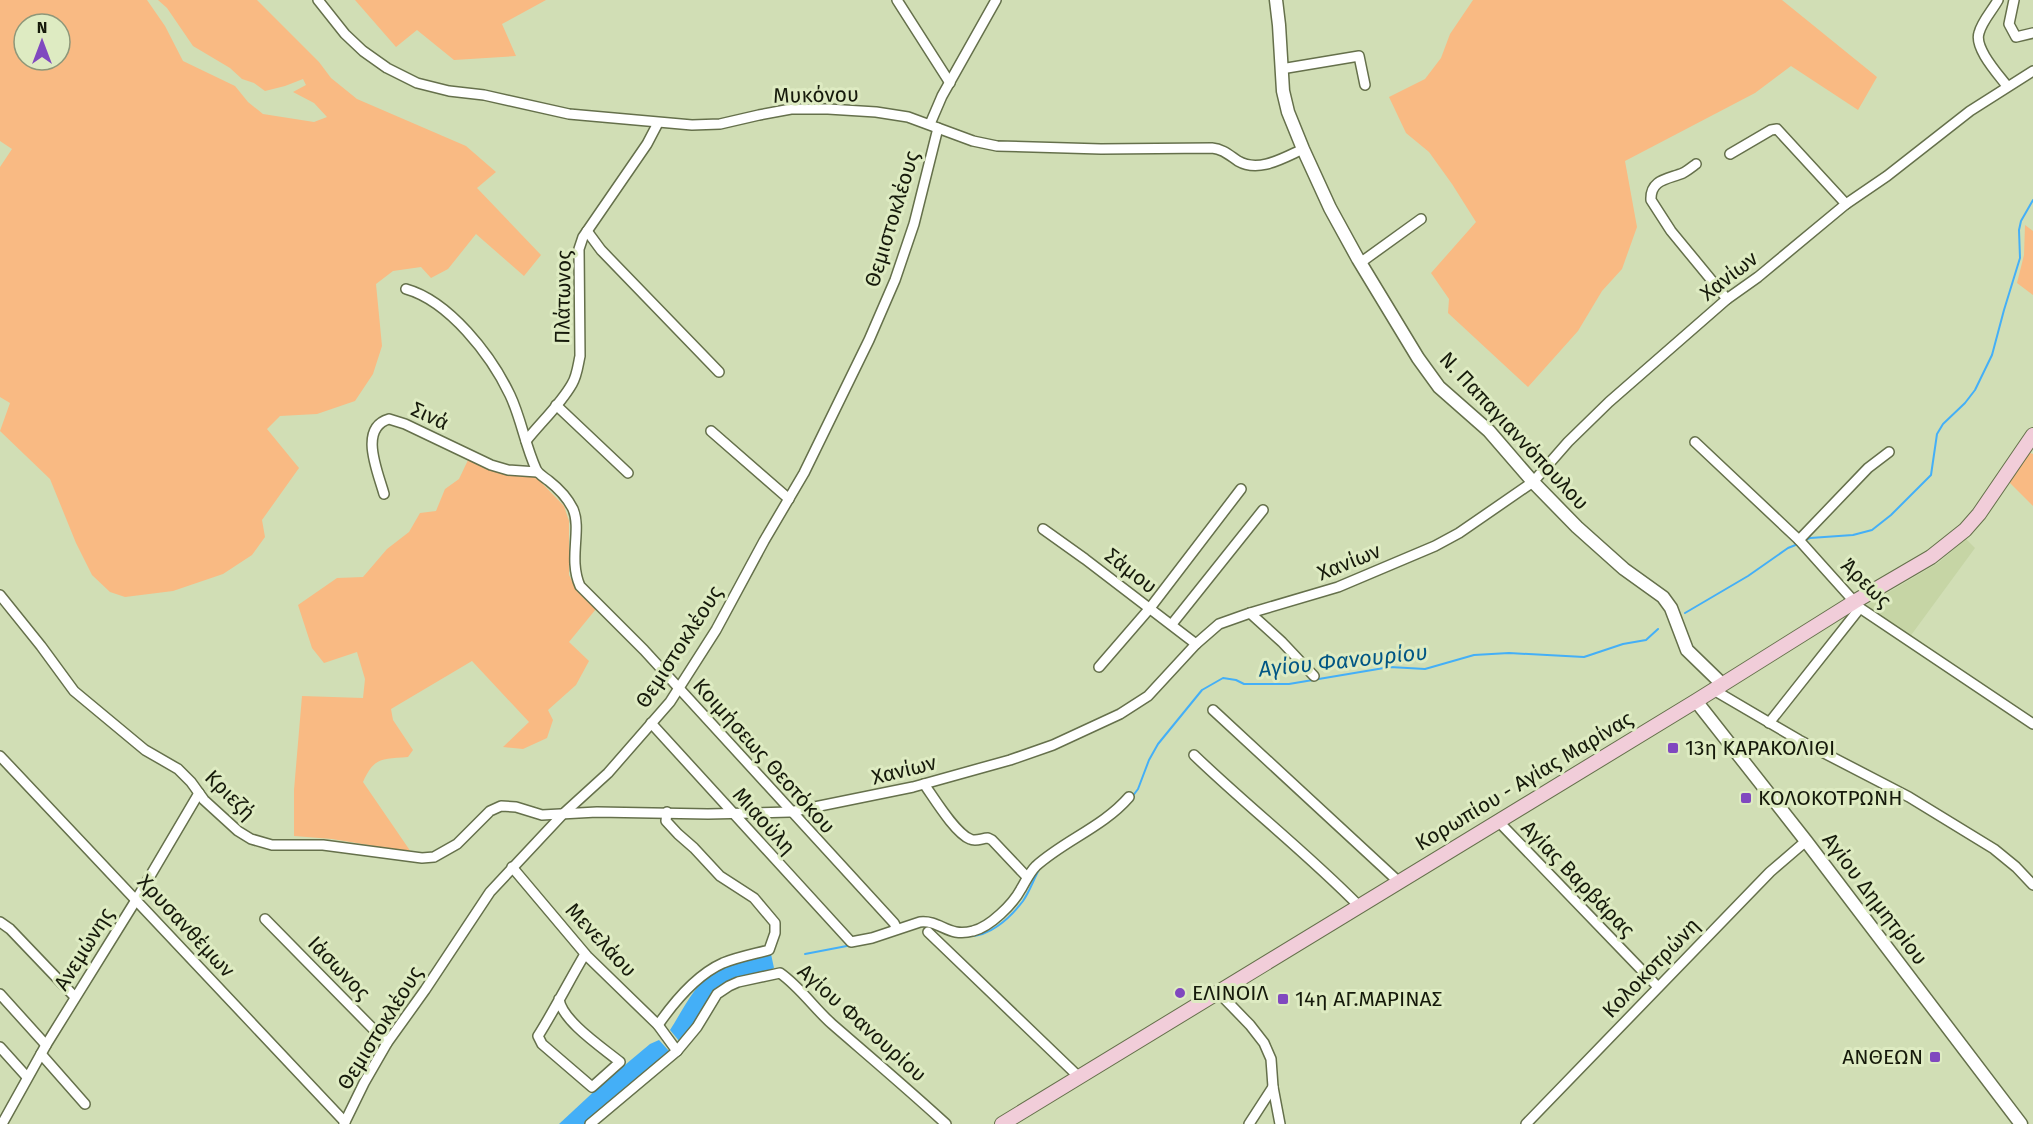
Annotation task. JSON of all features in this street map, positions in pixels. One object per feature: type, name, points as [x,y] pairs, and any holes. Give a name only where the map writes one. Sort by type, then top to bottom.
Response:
[{"type":"main road","name":"Κορωπίου - Αγίας Μαρίνας","points":[[1002,1124],[1696,701],[1717,686],[1857,605],[1931,557],[1965,530],[2031,444]]},
{"type":"street","name":"Μυκόνου","points":[[318,0],[345,34],[363,51],[387,68],[417,83],[569,114],[658,123],[720,124],[791,109],[876,112],[908,117],[973,141],[997,146],[1219,149],[1240,162],[1256,166],[1275,162],[1302,149]]},
{"type":"street","points":[[897,0],[950,83]]},
{"type":"street","name":"Θεμιστοκλέους","points":[[345,1123],[363,1083],[387,1043],[490,892],[563,814],[608,773],[670,702],[716,630],[804,473],[852,379],[894,280],[920,202],[934,126],[950,83],[996,0]]},
{"type":"street","name":"Ν. Παπαγιαννόπουλου","points":[[1276,0],[1281,69],[1288,111],[1302,149],[1360,263],[1418,358],[1439,387],[1489,431],[1533,482],[1602,551],[1663,597],[1671,608],[1687,650],[1717,686]]},
{"type":"street","points":[[1998,0],[1983,22],[1978,35],[1979,46],[2007,86]]},
{"type":"street","points":[[2014,0],[2009,24],[2016,38],[2033,33]]},
{"type":"street","points":[[1281,69],[1359,56],[1365,85]]},
{"type":"street","name":"Χανίων","points":[[563,814],[790,812],[924,784],[1010,760],[1120,714],[1148,696],[1196,644],[1219,624],[1338,587],[1435,546],[1459,533],[1533,482],[1568,442],[1609,402],[1727,299],[1758,277],[1846,204],[1887,176],[1970,111],[2033,71]]},
{"type":"street","name":"Πλάτωνος","points":[[526,441],[572,383],[580,356],[579,249],[587,231],[647,144],[658,123]]},
{"type":"street","points":[[1730,154],[1771,130],[1777,129],[1846,204]]},
{"type":"street","points":[[1696,164],[1658,183],[1652,191],[1651,200],[1671,231],[1727,299]]},
{"type":"street","points":[[1360,263],[1421,219]]},
{"type":"street","points":[[587,231],[602,250],[719,372]]},
{"type":"street","points":[[579,249],[588,245],[602,250]]},
{"type":"street","name":"Κοιμήσεως Θεοτόκου","points":[[406,289],[431,299],[476,342],[498,371],[511,396],[537,472],[551,483],[573,509],[576,522],[574,561],[580,586],[644,650],[894,923],[897,929]]},
{"type":"street","points":[[556,405],[628,473]]},
{"type":"street","name":"Σινά","points":[[384,494],[371,444],[375,428],[389,418],[491,465],[508,470],[537,472]]},
{"type":"street","points":[[711,431],[789,500]]},
{"type":"street","name":"Άρεως","points":[[1695,442],[1802,544],[1857,605],[2033,724]]},
{"type":"street","points":[[1802,544],[1868,468],[1889,452]]},
{"type":"street","points":[[1099,667],[1150,608],[1241,489]]},
{"type":"street","points":[[1172,624],[1263,510]]},
{"type":"street","name":"Σάμου","points":[[1043,529],[1196,644]]},
{"type":"street","name":"Κριεζή","points":[[0,595],[42,646],[74,691],[145,750],[178,770],[238,831],[251,839],[272,845],[323,845],[422,858],[434,857],[457,844],[490,812],[501,806],[516,807],[543,814],[563,814]]},
{"type":"street","points":[[1769,723],[1857,605]]},
{"type":"street","points":[[1250,613],[1314,676]]},
{"type":"street","points":[[1717,686],[1799,741],[1909,796],[1994,849],[2033,885]]},
{"type":"street","name":"Αγίου Δημητρίου","points":[[1696,701],[1806,841],[2021,1124]]},
{"type":"street","points":[[1213,710],[1399,882]]},
{"type":"street","name":"Μιαούλη","points":[[651,723],[851,942],[897,929]]},
{"type":"street","points":[[1194,755],[1359,906]]},
{"type":"street","name":"Χρυσανθέμων","points":[[0,756],[345,1123]]},
{"type":"street","points":[[924,784],[965,836],[970,840],[988,838],[993,840],[1027,877]]},
{"type":"street","name":"Ανεμώνης","points":[[2,1124],[27,1077],[199,793]]},
{"type":"street","points":[[897,929],[928,921],[952,933],[960,933],[975,931],[988,924],[1000,915],[1021,891],[1027,877],[1037,866],[1071,840],[1111,816],[1129,798]]},
{"type":"street","points":[[658,1025],[696,981],[712,969],[732,960],[769,950],[775,933],[773,919],[754,898],[720,876],[704,857],[678,834],[666,821],[667,812]]},
{"type":"street","name":"Αγίας Βαρβάρας","points":[[1498,821],[1658,987]]},
{"type":"street","name":"Κολοκοτρώνη","points":[[1526,1124],[1770,872],[1806,841]]},
{"type":"street","name":"Μενελάου","points":[[512,867],[585,954],[658,1025],[675,1049]]},
{"type":"street","name":"Ιάσωνος","points":[[266,919],[387,1043]]},
{"type":"street","points":[[0,922],[10,929],[75,997]]},
{"type":"street","points":[[928,932],[1079,1077]]},
{"type":"street","points":[[559,999],[560,1007],[571,1021],[620,1062],[592,1087],[538,1039],[538,1036],[554,1011],[559,999],[585,954]]},
{"type":"street","name":"Αγίου Φανουρίου","points":[[590,1124],[697,1028],[717,994],[738,982],[780,973],[794,982],[811,1005],[825,1018],[946,1124]]},
{"type":"street","points":[[1218,992],[1264,1043],[1271,1059],[1273,1087],[1280,1124]]},
{"type":"street","points":[[0,994],[85,1104]]},
{"type":"street","points":[[0,1047],[27,1077]]},
{"type":"street","points":[[1249,1124],[1273,1087]]},
{"type":"shaded area","points":[[0,0],[147,0],[165,26],[183,61],[235,86],[248,102],[263,114],[314,122],[327,117],[314,103],[293,92],[306,85],[303,79],[265,91],[254,83],[242,79],[230,68],[193,46],[167,8],[158,0],[257,0],[319,62],[331,78],[357,99],[466,146],[496,172],[477,188],[541,255],[524,276],[476,234],[448,269],[431,278],[421,267],[393,271],[376,284],[382,346],[373,374],[355,401],[317,414],[280,416],[267,429],[299,468],[262,520],[265,537],[252,555],[223,574],[173,591],[125,597],[110,592],[92,575],[76,543],[50,479],[0,431],[10,403],[0,397],[0,167],[12,149],[0,141]]},
{"type":"shaded area","points":[[355,0],[546,0],[502,24],[516,56],[454,60],[417,30],[396,47]]},
{"type":"shaded area","points":[[1473,0],[1782,0],[1877,77],[1858,110],[1791,66],[1755,93],[1625,161],[1637,227],[1622,269],[1602,291],[1578,331],[1528,387],[1448,313],[1449,299],[1431,273],[1476,222],[1429,152],[1406,133],[1389,97],[1425,79],[1441,58],[1450,34]]},
{"type":"shaded area","points":[[2025,225],[2033,231],[2033,295],[2017,283],[2024,255]]},
{"type":"shaded area","points":[[2030,453],[2033,454],[2033,506],[2008,481]]},
{"type":"shaded area","points":[[468,460],[514,475],[534,475],[564,506],[569,521],[569,575],[577,591],[596,609],[569,642],[589,661],[576,685],[548,710],[553,720],[547,738],[523,749],[503,747],[529,722],[472,661],[391,709],[393,720],[413,750],[408,757],[385,759],[375,764],[363,782],[411,852],[332,839],[294,836],[294,790],[302,696],[363,698],[365,679],[357,652],[324,663],[312,648],[298,605],[337,578],[363,577],[387,549],[409,532],[420,513],[436,511],[445,489],[459,479]]},
{"type":"shaded area","points":[[1966,539],[1975,548],[1909,638],[1867,608],[1867,605],[1938,563]]},
{"type":"water","points":[[762,954],[771,954],[774,968],[710,998],[680,1042],[670,1030],[702,982],[721,967]]},
{"type":"water","points":[[659,1040],[669,1051],[584,1124],[559,1124],[601,1085],[650,1044]]},
{"type":"waterway","name":"Αγίου Φανουρίου","points":[[1803,541],[1810,538],[1853,535],[1872,530],[1891,515],[1931,475],[1937,434],[1943,424],[1975,390],[1992,355],[2020,258],[2021,221],[2033,200]]},
{"type":"waterway","name":"Αγίου Φανουρίου","points":[[1685,613],[1798,544]]},
{"type":"waterway","name":"Αγίου Φανουρίου","points":[[1132,797],[1138,789],[1158,744],[1202,690],[1223,678],[1244,684],[1289,684],[1390,667],[1425,669],[1474,655],[1509,653],[1584,657],[1623,644],[1646,640],[1658,629]]},
{"type":"waterway","name":"Αγίου Φανουρίου","points":[[965,936],[990,931],[1012,914],[1028,893],[1040,868]]},
{"type":"waterway","name":"Αγίου Φανουρίου","points":[[805,954],[852,945]]},
{"type":"place","name":"13η ΚΑΡΑΚΟΛΙΘΙ","points":[[1673,748]]},
{"type":"place","name":"ΚΟΛΟΚΟΤΡΩΝΗ","points":[[1746,798]]},
{"type":"place","name":"ΕΛΙΝΟΙΛ","points":[[1180,993]]},
{"type":"place","name":"14η ΑΓ.ΜΑΡΙΝΑΣ","points":[[1283,999]]},
{"type":"place","name":"ΑΝΘΕΩΝ","points":[[1935,1057]]}]
